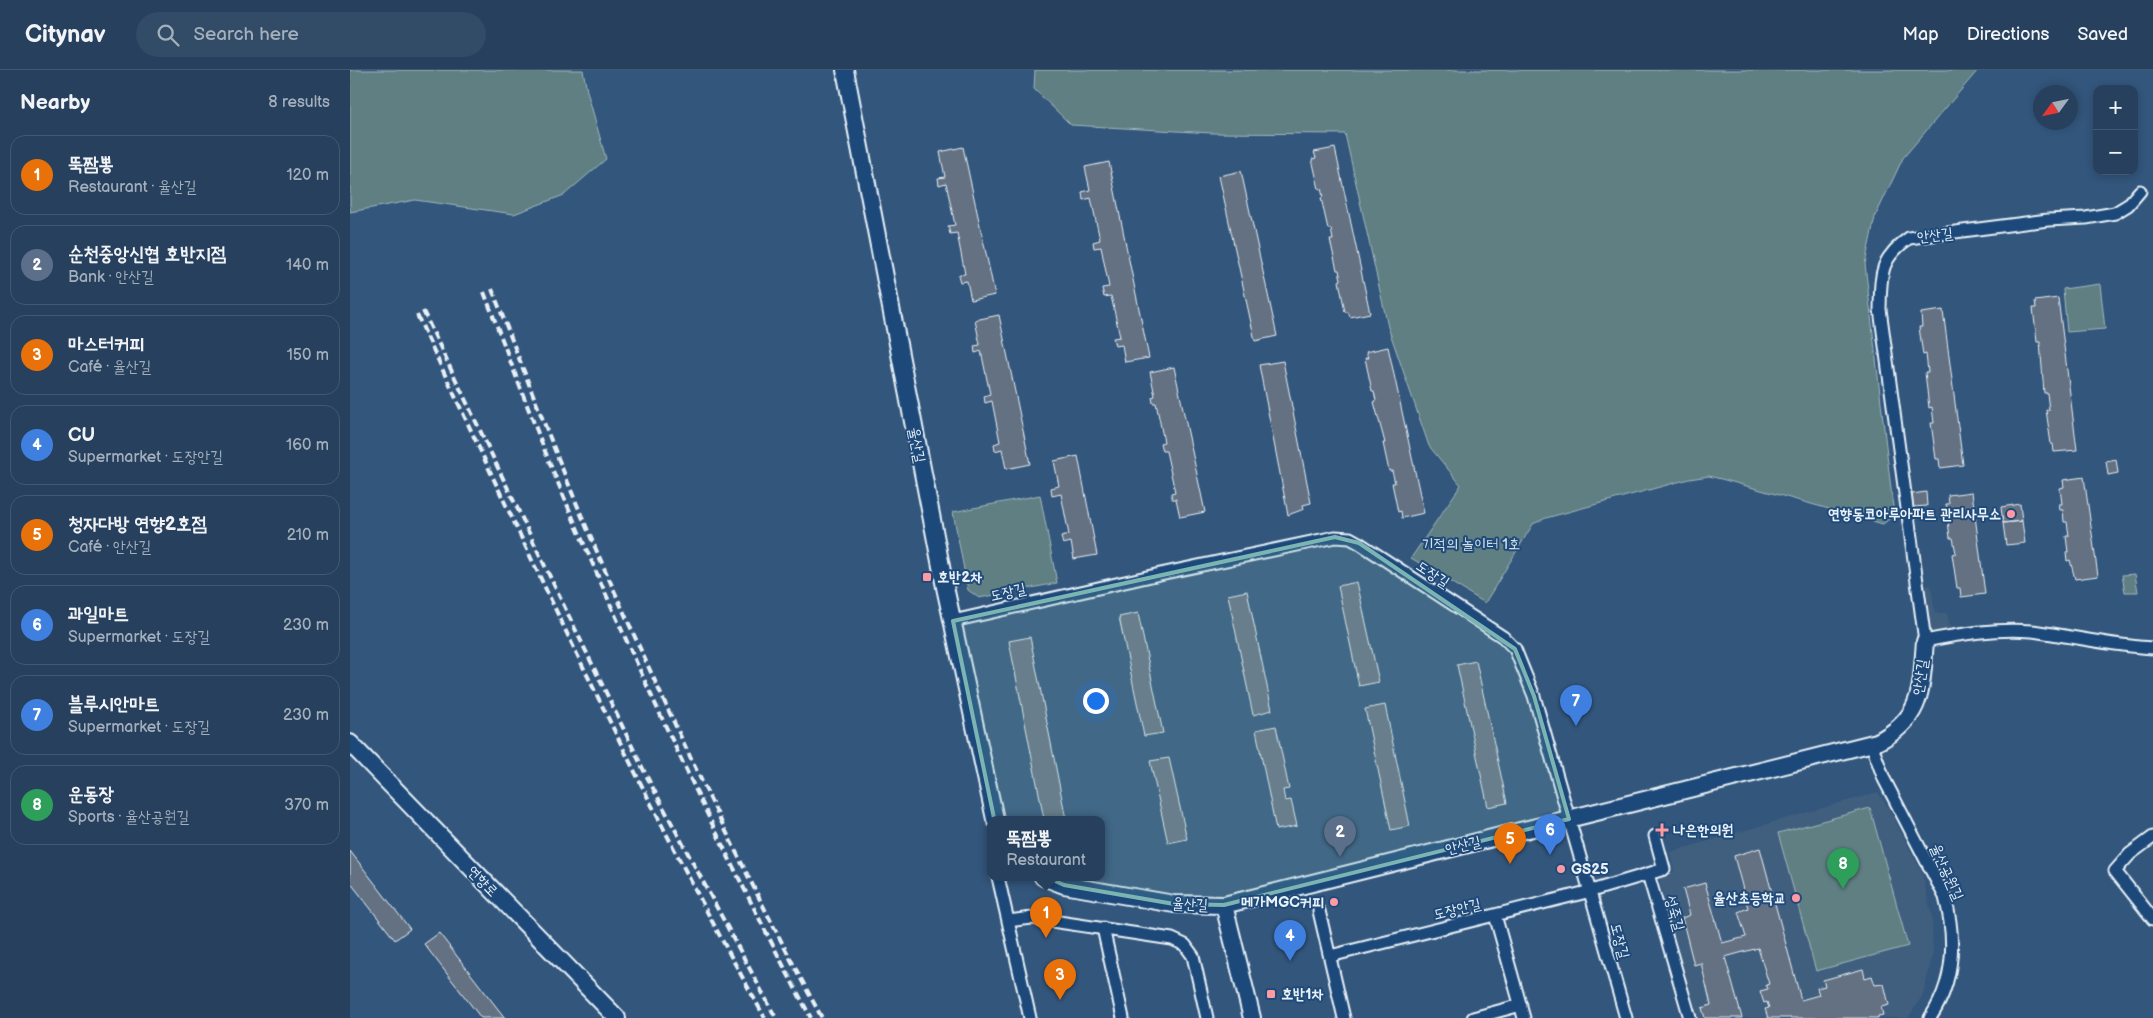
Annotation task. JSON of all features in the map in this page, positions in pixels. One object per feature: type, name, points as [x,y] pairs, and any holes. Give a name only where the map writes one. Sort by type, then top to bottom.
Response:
[{"type":"street","name":"율산길","points":[[845,70],[953,621],[993,816]]},
{"type":"street","name":"안산길","points":[[1224,905],[1871,743],[1889,736],[1911,716],[1918,700],[1925,641],[1880,309],[1881,273],[1886,260],[1896,247],[1909,238],[2115,213],[2128,205],[2140,190]]},
{"type":"street","name":"도장길","points":[[953,621],[1325,539],[1335,537],[1350,538],[1503,637],[1516,649],[1534,696],[1626,1018]]},
{"type":"street","points":[[1925,641],[1968,632],[2030,631],[2112,645],[2153,648]]},
{"type":"street","name":"연향로","points":[[350,743],[617,1018]]},
{"type":"street","name":"율산공원길","points":[[1871,743],[1884,779],[1945,897],[1950,917],[1952,963],[1948,982],[1930,1018]]},
{"type":"street","points":[[1590,891],[1664,869],[1655,836]]},
{"type":"street","points":[[2153,837],[2130,854],[2114,871],[2153,919]]},
{"type":"street","name":"성죽길","points":[[1648,874],[1690,1018]]},
{"type":"street","points":[[999,881],[1030,1018]]},
{"type":"street","name":"율산길","points":[[1054,881],[1064,885],[1174,904],[1224,905],[1252,1018]]},
{"type":"street","name":"도장안길","points":[[1330,956],[1590,891]]},
{"type":"street","points":[[1319,911],[1344,1018]]},
{"type":"street","points":[[1495,915],[1524,1018]]},
{"type":"street","points":[[1008,920],[1032,918],[1172,939],[1184,944],[1193,956],[1207,1018]]},
{"type":"street","points":[[1103,928],[1123,1018]]},
{"type":"street","points":[[1473,1018],[1521,1005]]},
{"type":"highlighted area","points":[[1335,537],[1359,543],[1515,649],[1534,696],[1569,819],[1224,905],[1174,904],[1064,885],[1035,872],[1020,860],[994,818],[953,621]]},
{"type":"shaded area","points":[[1931,585],[1935,613],[1947,613],[1951,631],[1928,636],[1922,586]]},
{"type":"shaded area","name":"율산초등학교","points":[[1878,792],[1889,809],[1922,873],[1932,916],[1933,953],[1923,995],[1908,1018],[1697,1018],[1659,879],[1674,871],[1670,852]]},
{"type":"green space","points":[[350,70],[583,70],[606,159],[564,195],[514,214],[415,200],[350,212]]},
{"type":"green space","name":"기적의 놀이터 1호","points":[[1035,70],[1978,70],[1903,158],[1875,217],[1865,264],[1894,515],[1883,524],[1709,476],[1689,479],[1546,518],[1533,524],[1485,603],[1411,558],[1461,485],[1429,446],[1388,327],[1345,134],[1212,133],[1071,125],[1034,89]]},
{"type":"green space","points":[[2100,284],[2105,329],[2067,332],[2063,289]]},
{"type":"green space","points":[[1040,495],[1057,583],[979,598],[968,590],[953,512]]},
{"type":"green space","points":[[2135,574],[2138,592],[2125,592],[2122,575]]},
{"type":"green space","points":[[1870,808],[1908,946],[1816,971],[1778,833]]},
{"type":"building","points":[[963,147],[995,295],[971,300],[967,281],[960,282],[958,275],[965,274],[957,233],[950,234],[948,226],[955,225],[946,183],[939,185],[938,178],[945,177],[940,152]]},
{"type":"building","points":[[1335,148],[1370,313],[1350,317],[1348,312],[1345,312],[1339,281],[1341,280],[1339,270],[1337,270],[1330,240],[1333,240],[1331,229],[1328,229],[1321,198],[1323,197],[1321,188],[1319,189],[1312,159],[1316,158],[1314,152]]},
{"type":"building","points":[[1109,162],[1149,358],[1125,362],[1122,345],[1115,346],[1113,338],[1120,337],[1111,296],[1104,297],[1102,288],[1109,287],[1101,247],[1094,248],[1093,242],[1100,240],[1091,198],[1083,200],[1082,192],[1090,190],[1085,167]]},
{"type":"building","points":[[1241,171],[1277,336],[1255,341],[1219,176]]},
{"type":"building","points":[[2058,298],[2077,450],[2054,452],[2046,410],[2049,410],[2047,393],[2044,393],[2040,342],[2037,342],[2033,308],[2036,308],[2035,301]]},
{"type":"building","points":[[1943,310],[1963,465],[1940,468],[1939,459],[1936,459],[1931,423],[1934,423],[1932,407],[1929,408],[1925,372],[1928,372],[1926,354],[1923,355],[1919,327],[1922,327],[1921,313]]},
{"type":"building","points":[[999,315],[1030,464],[1006,469],[1002,449],[995,451],[994,444],[1000,442],[992,401],[985,403],[984,396],[990,394],[981,351],[975,353],[974,346],[980,345],[975,320]]},
{"type":"building","points":[[1388,347],[1424,513],[1402,518],[1401,511],[1398,512],[1392,483],[1395,483],[1392,471],[1389,471],[1383,443],[1385,443],[1374,402],[1376,401],[1374,391],[1372,391],[1365,358],[1368,358],[1366,352]]},
{"type":"building","points":[[1283,361],[1311,503],[1303,505],[1304,509],[1288,515],[1259,365]]},
{"type":"building","points":[[1174,367],[1205,512],[1180,517],[1176,499],[1172,499],[1171,493],[1175,492],[1166,451],[1162,451],[1160,443],[1164,442],[1156,403],[1153,403],[1152,397],[1155,396],[1150,372]]},
{"type":"building","points":[[1078,456],[1097,555],[1074,559],[1071,542],[1063,544],[1061,537],[1069,535],[1061,494],[1052,496],[1051,488],[1059,486],[1054,461]]},
{"type":"building","points":[[2116,459],[2118,473],[2108,475],[2106,461]]},
{"type":"building","points":[[2084,477],[2098,576],[2075,579],[2070,560],[2067,561],[2066,536],[2069,536],[2067,522],[2064,522],[2063,510],[2060,510],[2059,504],[2062,504],[2060,488],[2064,487],[2063,480]]},
{"type":"building","points":[[1926,492],[1927,506],[1913,507],[1912,494]]},
{"type":"building","points":[[1972,492],[1985,594],[1961,597],[1960,588],[1957,588],[1952,554],[1956,553],[1953,538],[1950,538],[1946,504],[1949,504],[1948,495]]},
{"type":"building","name":"연향동코아루아파트 관리사무소","points":[[2020,504],[2022,521],[2003,523],[2001,507]]},
{"type":"building","points":[[2022,521],[2025,543],[2006,545],[2003,523]]},
{"type":"building","points":[[1357,582],[1379,682],[1359,686],[1338,586]]},
{"type":"building","points":[[1247,591],[1272,710],[1253,715],[1228,595]]},
{"type":"building","points":[[1138,613],[1163,733],[1144,736],[1119,617]]},
{"type":"building","points":[[1030,637],[1065,816],[1043,816],[1009,641]]},
{"type":"building","points":[[1476,661],[1507,803],[1488,807],[1457,665]]},
{"type":"building","points":[[1385,705],[1410,826],[1391,830],[1365,709]]},
{"type":"building","points":[[1276,726],[1289,789],[1283,790],[1285,801],[1291,800],[1297,826],[1276,830],[1256,730]]},
{"type":"building","points":[[1169,758],[1187,839],[1168,843],[1150,761]]},
{"type":"building","points":[[1760,848],[1801,1000],[1819,995],[1817,988],[1825,986],[1823,980],[1863,969],[1865,978],[1872,976],[1875,985],[1884,984],[1889,1005],[1881,1007],[1883,1015],[1878,1016],[1878,1018],[1768,1018],[1765,1009],[1769,1008],[1767,1002],[1764,1003],[1760,991],[1768,989],[1766,985],[1769,984],[1758,948],[1725,957],[1742,1018],[1705,1018],[1702,1008],[1711,1005],[1701,963],[1694,965],[1682,918],[1690,915],[1683,889],[1705,883],[1722,943],[1746,937],[1738,912],[1748,908],[1734,856]]},
{"type":"building","points":[[350,851],[410,929],[395,940],[350,882]]},
{"type":"building","points":[[439,933],[505,1018],[481,1018],[424,944]]},
{"type":"railway","points":[[492,289],[570,488],[651,672],[733,846],[822,1018]]},
{"type":"railway","points":[[484,292],[553,471],[644,679],[708,816],[811,1018]]},
{"type":"railway","points":[[423,311],[646,775],[776,1018]]},
{"type":"railway","points":[[417,315],[542,581],[628,758],[672,845],[765,1018]]},
{"type":"place","name":"연향동코아루아파트 관리사무소","points":[[2011,514]]},
{"type":"place","name":"호반2차","points":[[927,577]]},
{"type":"place","name":"블루시안마트","points":[[1576,726]]},
{"type":"place","name":"나은한의원","points":[[1662,830]]},
{"type":"place","name":"과일마트","points":[[1550,855]]},
{"type":"place","name":"순천중앙신협 호반지점","points":[[1340,857]]},
{"type":"place","name":"청자다방 연향2호점","points":[[1510,864]]},
{"type":"place","name":"GS25","points":[[1561,869]]},
{"type":"place","name":"운동장","points":[[1843,889]]},
{"type":"place","name":"율산초등학교","points":[[1796,898]]},
{"type":"place","name":"메가MGC커피","points":[[1334,902]]},
{"type":"place","name":"뚝짬뽕","points":[[1046,938]]},
{"type":"place","name":"CU","points":[[1290,961]]},
{"type":"place","name":"호반1차","points":[[1271,994]]},
{"type":"place","name":"마스터커피","points":[[1060,1000]]}]
